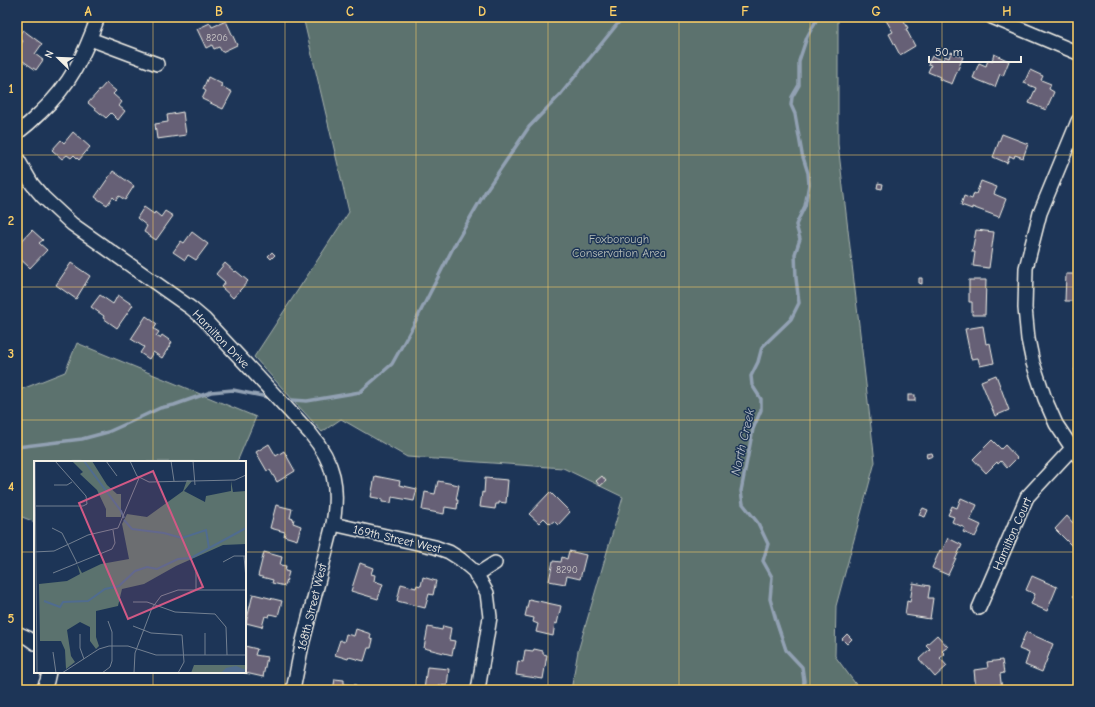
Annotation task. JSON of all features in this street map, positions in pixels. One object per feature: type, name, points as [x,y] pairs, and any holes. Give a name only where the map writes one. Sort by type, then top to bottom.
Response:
[{"type":"street","points":[[17,133],[41,113],[68,82],[90,39],[98,17]]},
{"type":"street","points":[[992,17],[1078,53]]},
{"type":"street","points":[[90,39],[157,64]]},
{"type":"street","points":[[1076,449],[1056,424],[1045,399],[1033,363],[1028,339],[1025,308],[1026,268],[1040,213],[1078,120]]},
{"type":"street","name":"Hamilton Drive","points":[[17,158],[32,184],[57,211],[88,236],[191,308],[204,319],[310,433],[324,452],[334,478],[336,501],[333,524]]},
{"type":"street","name":"Hamilton Court","points":[[980,608],[1027,497],[1076,449]]},
{"type":"street","name":"169th Street West","points":[[333,524],[434,547],[449,552],[474,571],[482,582],[487,593],[490,617],[478,690]]},
{"type":"street","name":"168th Street West","points":[[293,690],[302,645],[333,524]]},
{"type":"street","points":[[476,575],[495,563]]},
{"type":"street","points":[[17,634],[28,638],[34,642]]},
{"type":"street","points":[[43,690],[49,673]]},
{"type":"green space","name":"Foxborough Conservation Area","points":[[303,17],[838,17],[838,144],[875,462],[836,606],[835,656],[860,690],[571,690],[578,651],[623,497],[563,468],[407,457],[341,419],[322,432],[254,357],[349,212]]},
{"type":"green space","points":[[77,343],[256,417],[237,461],[34,461],[34,522],[17,515],[17,391],[65,372]]},
{"type":"building","points":[[884,17],[902,17],[908,28],[906,29],[915,46],[900,55],[889,34],[893,32]]},
{"type":"building","points":[[226,21],[237,45],[222,52],[219,47],[214,49],[212,45],[206,48],[197,29],[210,23],[212,27]]},
{"type":"building","points":[[23,30],[42,44],[35,54],[43,60],[36,70],[17,57],[17,49],[23,41],[17,37]]},
{"type":"building","points":[[951,52],[963,57],[952,84],[939,79],[940,77],[928,72],[931,65],[928,64],[932,56],[943,60],[945,56],[949,58]]},
{"type":"building","points":[[994,54],[1009,61],[1003,76],[1000,74],[995,87],[973,78],[979,63],[986,66],[988,60],[992,61]]},
{"type":"building","points":[[1030,70],[1043,76],[1041,80],[1051,84],[1049,89],[1054,92],[1046,110],[1029,103],[1036,88],[1024,83]]},
{"type":"building","points":[[208,77],[222,84],[221,86],[232,92],[223,109],[202,99],[206,91],[203,89]]},
{"type":"building","points":[[106,83],[116,91],[113,94],[122,102],[119,106],[125,111],[118,120],[111,113],[106,118],[88,103]]},
{"type":"building","points":[[183,112],[186,135],[157,139],[155,124],[168,122],[167,115]]},
{"type":"building","points":[[73,132],[90,147],[79,160],[74,155],[71,158],[67,155],[62,159],[52,150],[61,140],[64,143]]},
{"type":"building","points":[[1002,134],[1028,144],[1023,158],[1015,155],[1014,158],[1010,156],[1007,163],[993,157]]},
{"type":"building","points":[[113,171],[134,186],[125,200],[119,196],[116,200],[113,197],[107,205],[95,197]]},
{"type":"building","points":[[981,181],[997,187],[994,194],[1006,199],[999,217],[972,207],[972,209],[961,205],[964,196],[972,199],[974,193],[976,194]]},
{"type":"building","points":[[878,183],[883,184],[882,189],[877,188]]},
{"type":"building","points":[[144,207],[154,214],[155,212],[161,217],[165,211],[173,216],[156,240],[144,232],[147,226],[137,218]]},
{"type":"building","points":[[32,230],[43,240],[39,243],[47,250],[30,268],[17,256],[17,246]]},
{"type":"building","points":[[976,230],[994,232],[989,268],[973,266],[975,252],[972,252]]},
{"type":"building","points":[[192,232],[208,244],[196,260],[188,255],[185,260],[173,252],[181,241],[184,243]]},
{"type":"building","points":[[272,252],[275,255],[271,259],[268,256]]},
{"type":"building","points":[[71,263],[90,276],[76,299],[56,285]]},
{"type":"building","points":[[225,263],[248,281],[233,298],[221,287],[225,282],[216,274]]},
{"type":"building","points":[[1066,274],[1078,274],[1078,301],[1065,301]]},
{"type":"building","points":[[919,278],[922,278],[922,284],[919,283]]},
{"type":"building","points":[[969,280],[986,280],[985,315],[972,315],[972,302],[969,302]]},
{"type":"building","points":[[100,295],[113,304],[118,295],[133,305],[117,328],[91,307]]},
{"type":"building","points":[[146,316],[157,324],[154,329],[159,332],[156,336],[160,338],[162,335],[172,342],[162,358],[153,352],[149,359],[140,353],[144,347],[131,339]]},
{"type":"building","points":[[983,326],[986,344],[990,343],[994,363],[980,366],[978,358],[971,359],[965,329]]},
{"type":"building","points":[[1078,365],[1078,374],[1074,370]]},
{"type":"building","points":[[996,375],[1009,410],[995,416],[981,381]]},
{"type":"building","points":[[908,395],[915,395],[915,401],[908,401]]},
{"type":"building","points":[[992,440],[1001,449],[1005,445],[1017,458],[1007,468],[1001,461],[998,464],[997,462],[986,473],[973,459]]},
{"type":"building","points":[[269,444],[276,456],[284,451],[295,471],[277,482],[270,470],[267,471],[256,452]]},
{"type":"building","points":[[932,453],[933,456],[927,458],[926,454]]},
{"type":"building","points":[[375,476],[400,481],[399,485],[417,489],[414,501],[392,497],[391,503],[382,502],[382,499],[371,497]]},
{"type":"building","points":[[602,476],[606,481],[600,486],[596,481]]},
{"type":"building","points":[[485,478],[508,480],[506,503],[499,502],[499,504],[496,504],[495,509],[480,507],[482,492],[484,493]]},
{"type":"building","points":[[438,481],[459,485],[456,500],[458,500],[457,509],[445,507],[444,514],[422,510],[425,492],[435,494]]},
{"type":"building","points":[[550,492],[570,512],[558,525],[554,521],[550,524],[544,518],[539,523],[529,514]]},
{"type":"building","points":[[961,498],[977,505],[970,520],[981,525],[975,537],[963,532],[965,528],[952,522],[954,517],[948,515],[952,506],[957,508]]},
{"type":"building","points":[[276,505],[292,509],[290,518],[294,519],[293,523],[301,526],[297,540],[284,536],[285,532],[270,528]]},
{"type":"building","points":[[923,508],[928,510],[925,517],[919,515]]},
{"type":"building","points":[[1067,516],[1073,523],[1078,518],[1078,541],[1072,546],[1055,529]]},
{"type":"building","points":[[948,538],[962,545],[948,575],[932,568],[940,550],[942,551]]},
{"type":"building","points":[[569,551],[586,555],[580,579],[567,576],[565,584],[549,581],[553,561],[561,562],[562,557],[567,559]]},
{"type":"building","points":[[264,552],[282,557],[280,565],[286,566],[285,571],[289,572],[285,586],[272,583],[273,580],[258,576]]},
{"type":"building","points":[[360,563],[373,568],[371,574],[375,575],[374,581],[383,584],[378,599],[351,591]]},
{"type":"building","points":[[1032,576],[1057,587],[1047,611],[1031,604],[1035,594],[1026,590]]},
{"type":"building","points":[[423,577],[436,581],[433,595],[429,594],[425,608],[397,601],[401,584],[416,588],[417,585],[421,586]]},
{"type":"building","points":[[913,583],[930,586],[928,598],[933,598],[930,619],[905,615],[907,601],[910,602]]},
{"type":"building","points":[[1077,593],[1078,594],[1077,600],[1073,596]]},
{"type":"building","points":[[253,594],[282,601],[278,616],[270,614],[269,617],[265,616],[262,627],[246,623]]},
{"type":"building","points":[[529,599],[561,606],[557,624],[555,623],[553,636],[536,632],[538,624],[533,622],[534,618],[525,616]]},
{"type":"building","points":[[443,626],[451,628],[449,640],[455,641],[452,655],[424,648],[428,627],[442,630]]},
{"type":"building","points":[[356,629],[371,634],[370,639],[373,640],[371,648],[368,648],[364,661],[349,657],[348,659],[335,655],[340,640],[344,642],[346,634],[354,636]]},
{"type":"building","points":[[1026,632],[1053,644],[1042,672],[1025,665],[1029,653],[1019,649]]},
{"type":"building","points":[[847,634],[852,639],[847,644],[842,639]]},
{"type":"building","points":[[937,635],[948,647],[942,651],[945,654],[940,658],[947,666],[935,677],[919,659],[930,649],[926,645]]},
{"type":"building","points":[[246,646],[257,649],[255,655],[267,657],[263,677],[245,673]]},
{"type":"building","points":[[534,649],[543,651],[543,654],[547,655],[543,679],[516,675],[518,661],[523,662],[525,650],[533,651]]},
{"type":"building","points":[[1002,660],[1004,673],[1000,674],[1002,690],[976,690],[974,670],[988,668],[987,662]]},
{"type":"building","points":[[427,667],[449,669],[447,686],[439,685],[439,690],[424,690]]},
{"type":"building","points":[[335,679],[344,680],[344,684],[356,685],[356,690],[333,690]]},
{"type":"waterway","points":[[292,400],[307,401],[360,392],[392,364],[455,244],[487,189],[529,127],[560,95],[623,17]]},
{"type":"waterway","name":"North Creek","points":[[803,690],[804,681],[802,667],[786,650],[770,599],[772,577],[763,561],[768,544],[758,523],[743,504],[741,491],[753,429],[761,410],[761,399],[752,385],[751,376],[758,362],[762,347],[791,319],[799,303],[795,254],[800,239],[796,225],[805,206],[809,184],[795,114],[791,105],[792,97],[799,85],[799,61],[807,37],[818,17]]},
{"type":"waterway","points":[[17,447],[82,439],[108,432],[160,408],[174,405],[211,392],[233,390],[272,398]]}]
